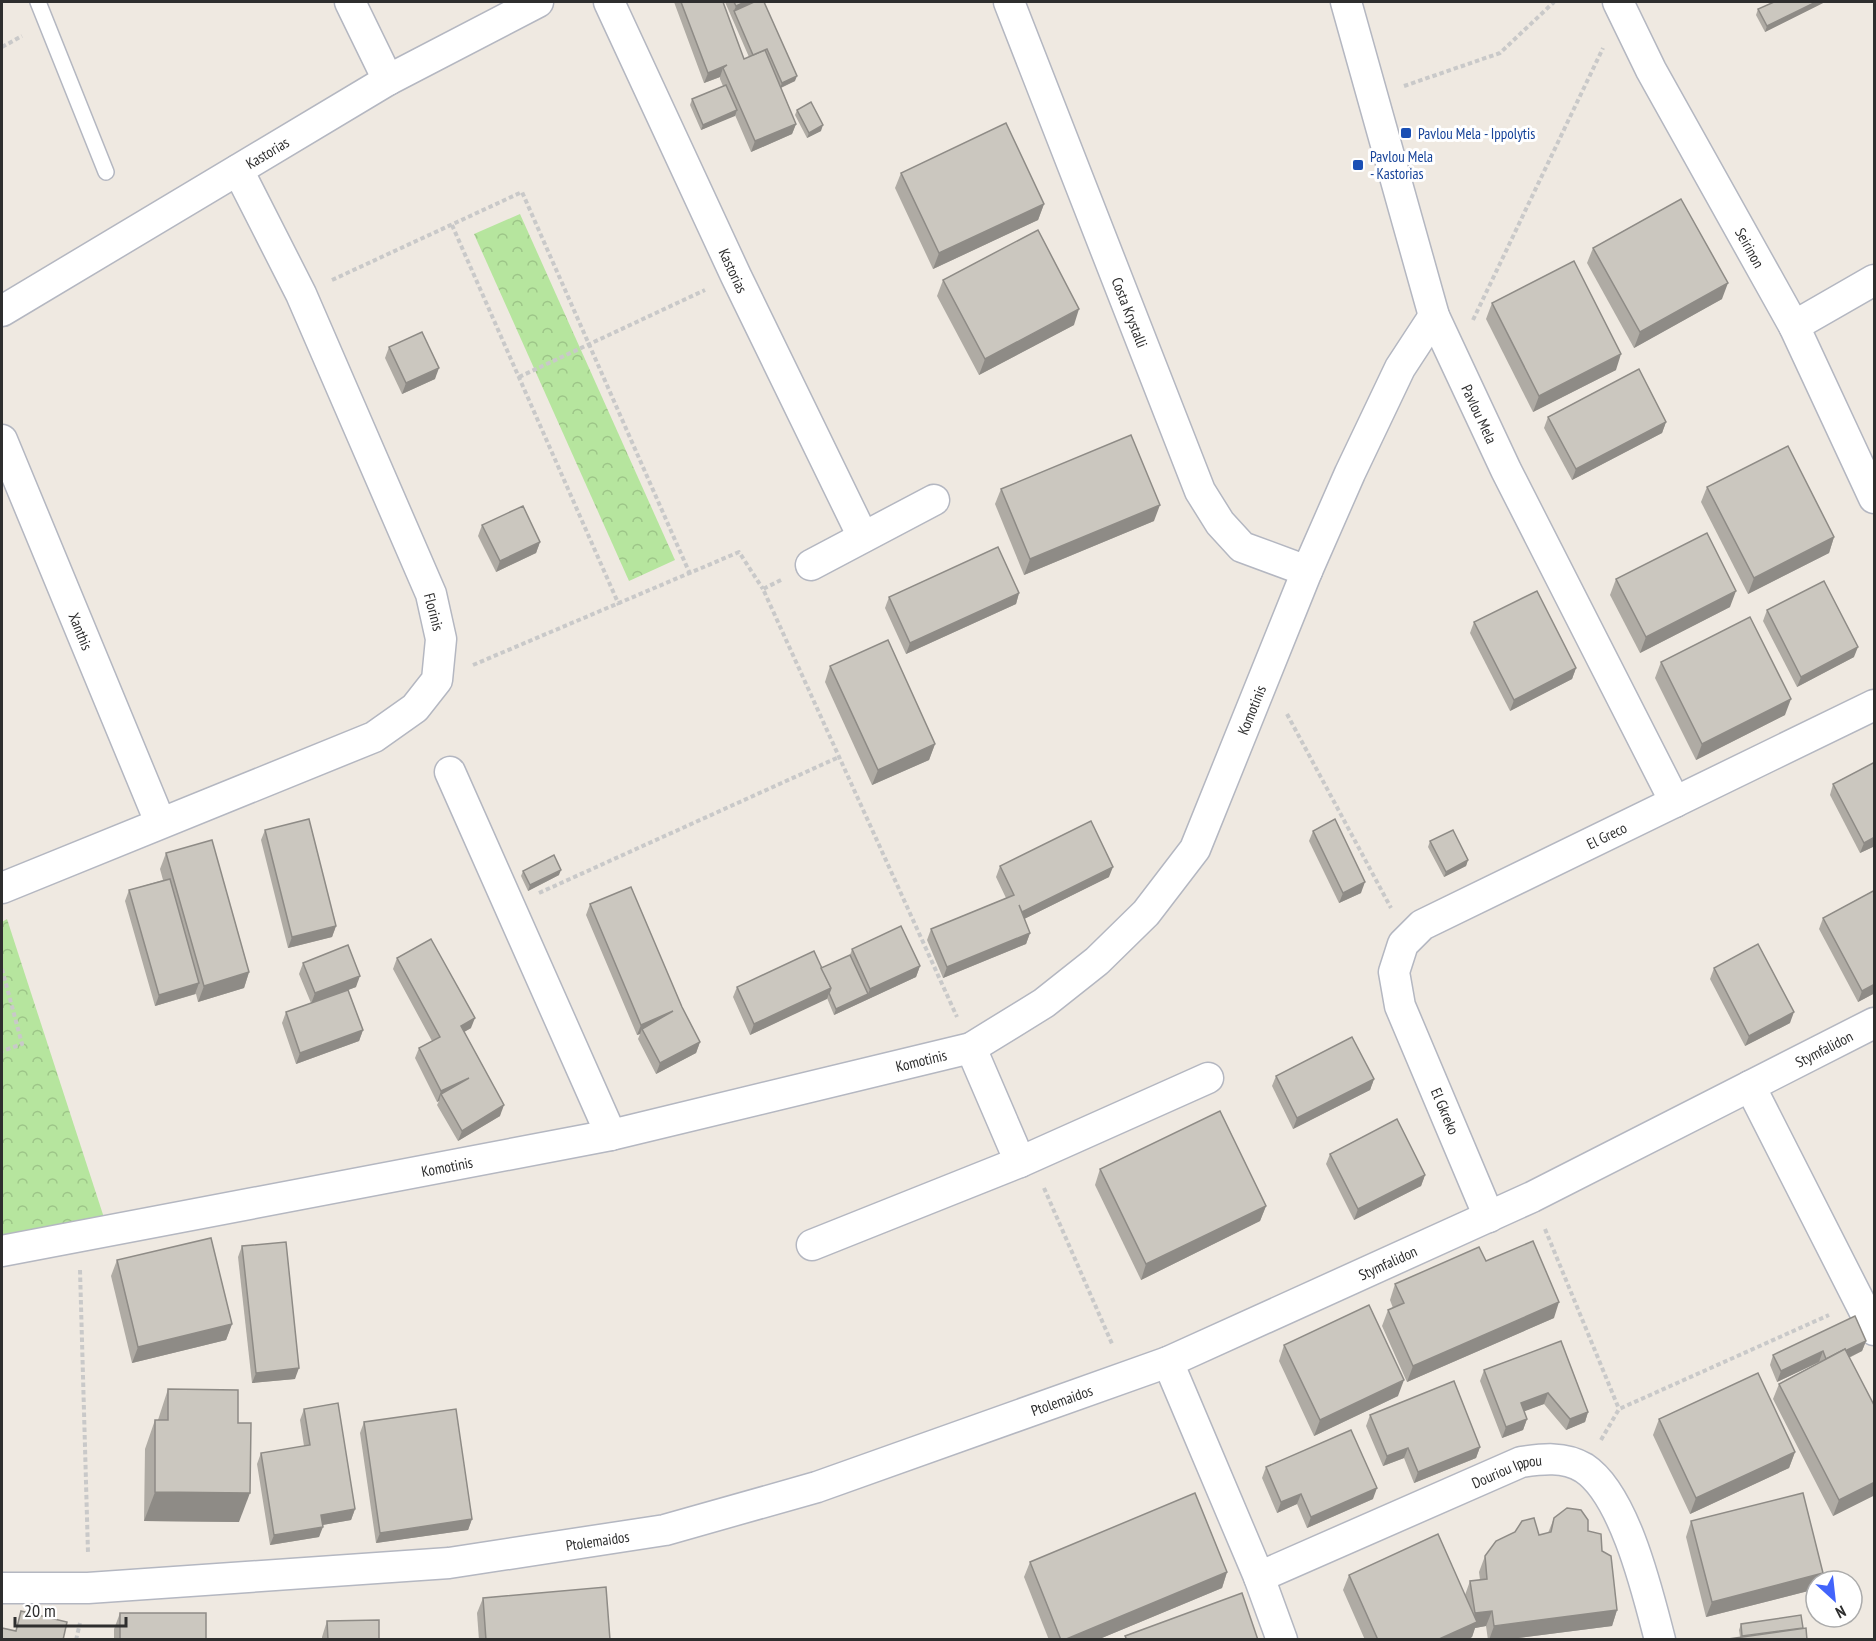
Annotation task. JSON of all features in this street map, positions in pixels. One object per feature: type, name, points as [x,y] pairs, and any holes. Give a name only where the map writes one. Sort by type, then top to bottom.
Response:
[{"type":"street","points":[[350,2],[388,80]]},
{"type":"street","name":"Kastorias","points":[[2,311],[388,80],[538,2]]},
{"type":"street","name":"Kastorias","points":[[609,2],[736,276],[863,537]]},
{"type":"street","name":"Costa Krystalli","points":[[1010,2],[1200,491],[1220,523],[1242,547],[1307,571]]},
{"type":"street","name":"Pavlou Mela","points":[[1346,2],[1434,316],[1506,470],[1675,802]]},
{"type":"street","name":"Seirinon","points":[[1620,5],[1651,70],[1794,326],[1875,498]]},
{"type":"street","name":"Florinis","points":[[238,170],[301,294],[431,594],[441,639],[437,680]]},
{"type":"street","points":[[1794,326],[1875,280]]},
{"type":"street","name":"Komotinis","points":[[2,1251],[611,1135],[971,1048],[1044,1003],[1097,961],[1146,913],[1195,849],[1307,571],[1350,473],[1400,368],[1434,316]]},
{"type":"street","name":"Xanthis","points":[[2,440],[160,822]]},
{"type":"street","points":[[811,565],[934,500]]},
{"type":"street","points":[[2,888],[374,737],[415,708],[437,680]]},
{"type":"street","name":"El Greco","points":[[1400,1006],[1394,972],[1403,944],[1422,926],[1875,705]]},
{"type":"street","points":[[450,772],[611,1135]]},
{"type":"street","name":"El Gkreko","points":[[1400,1006],[1489,1216]]},
{"type":"street","name":"Stymfalidon","points":[[1168,1362],[1532,1197],[1875,1023]]},
{"type":"street","points":[[971,1048],[1025,1160]]},
{"type":"street","points":[[812,1245],[1025,1160],[1208,1078]]},
{"type":"street","points":[[1750,1086],[1875,1330]]},
{"type":"street","points":[[1168,1362],[1282,1640]]},
{"type":"street","name":"Ptolemaidos","points":[[2,1588],[88,1588],[449,1563],[665,1530],[817,1487],[1168,1362]]},
{"type":"street","name":"Douriou Ippou","points":[[1258,1577],[1521,1462],[1546,1458],[1565,1461],[1584,1469],[1605,1490],[1639,1561],[1660,1640]]},
{"type":"lane","points":[[38,2],[106,172]]},
{"type":"path","points":[[1373,96],[1500,53],[1554,2]]},
{"type":"path","points":[[1454,359],[1620,5]]},
{"type":"path","points":[[301,294],[522,192],[690,574]]},
{"type":"path","points":[[452,225],[619,605]]},
{"type":"path","points":[[519,377],[736,276]]},
{"type":"path","points":[[437,680],[740,552],[763,589],[971,1048]]},
{"type":"path","points":[[763,589],[811,565]]},
{"type":"path","points":[[1266,673],[1408,939]]},
{"type":"path","points":[[510,906],[839,757]]},
{"type":"path","points":[[2,969],[22,1044],[2,1051]]},
{"type":"path","points":[[1025,1160],[1126,1377]]},
{"type":"path","points":[[1532,1197],[1619,1409]]},
{"type":"path","points":[[79,1236],[88,1588]]},
{"type":"path","points":[[1584,1469],[1619,1409],[1860,1301]]},
{"type":"green space","points":[[520,214],[675,560],[629,581],[474,234]]},
{"type":"green space","points":[[7,919],[108,1230],[2,1254],[2,922]]},
{"type":"building","points":[[681,2],[723,2],[744,59],[765,50],[796,124],[755,141],[723,68],[727,65],[708,73]]},
{"type":"building","points":[[754,2],[764,2],[797,76],[782,83],[767,49],[753,55],[734,11]]},
{"type":"building","points":[[1774,2],[1816,2],[1767,26],[1758,9]]},
{"type":"building","points":[[726,85],[737,110],[703,125],[692,99]]},
{"type":"building","points":[[811,102],[823,125],[809,133],[797,110]]},
{"type":"building","points":[[1006,123],[1044,204],[939,253],[901,173]]},
{"type":"building","points":[[1681,199],[1728,283],[1640,332],[1593,248]]},
{"type":"building","points":[[1038,230],[1079,309],[985,359],[943,280]]},
{"type":"building","points":[[1574,261],[1621,354],[1539,396],[1492,303]]},
{"type":"building","points":[[422,332],[439,368],[406,383],[389,347]]},
{"type":"building","points":[[1639,369],[1666,422],[1576,469],[1548,417]]},
{"type":"building","points":[[1131,435],[1160,505],[1030,559],[1001,489]]},
{"type":"building","points":[[1788,446],[1834,537],[1754,578],[1707,487]]},
{"type":"building","points":[[523,506],[540,542],[500,561],[482,525]]},
{"type":"building","points":[[1707,533],[1736,591],[1646,637],[1616,579]]},
{"type":"building","points":[[998,547],[1019,593],[910,643],[889,597]]},
{"type":"building","points":[[1824,581],[1858,647],[1801,677],[1767,610]]},
{"type":"building","points":[[1537,591],[1576,668],[1514,700],[1474,622]]},
{"type":"building","points":[[1750,617],[1791,699],[1702,744],[1661,662]]},
{"type":"building","points":[[888,640],[935,744],[878,770],[830,666]]},
{"type":"building","points":[[1875,762],[1875,837],[1864,843],[1833,784]]},
{"type":"building","points":[[309,819],[336,926],[292,937],[265,830]]},
{"type":"building","points":[[1335,819],[1365,882],[1343,893],[1313,831]]},
{"type":"building","points":[[1091,821],[1113,867],[1022,912],[1019,905],[1030,933],[947,967],[931,929],[1014,895],[1000,866]]},
{"type":"building","points":[[1453,830],[1468,860],[1446,872],[1430,841]]},
{"type":"building","points":[[212,840],[249,972],[204,986],[166,853]]},
{"type":"building","points":[[554,855],[561,870],[530,885],[523,871]]},
{"type":"building","points":[[170,879],[199,983],[159,995],[129,890]]},
{"type":"building","points":[[631,887],[682,1007],[700,1042],[660,1063],[642,1029],[673,1011],[641,1025],[590,904]]},
{"type":"building","points":[[1875,890],[1875,984],[1862,991],[1823,918]]},
{"type":"building","points":[[901,926],[920,966],[870,989],[852,949]]},
{"type":"building","points":[[431,939],[475,1018],[461,1026],[504,1105],[462,1131],[441,1094],[469,1078],[441,1091],[419,1048],[440,1037],[397,958]]},
{"type":"building","points":[[1758,944],[1794,1012],[1749,1036],[1714,968]]},
{"type":"building","points":[[348,945],[360,976],[315,993],[303,963]]},
{"type":"building","points":[[814,951],[831,988],[754,1024],[737,987]]},
{"type":"building","points":[[850,955],[868,994],[836,1009],[829,993],[831,988],[821,968]]},
{"type":"building","points":[[348,990],[363,1030],[300,1053],[286,1012]]},
{"type":"building","points":[[1352,1037],[1374,1079],[1297,1118],[1276,1076]]},
{"type":"building","points":[[1220,1111],[1266,1206],[1146,1264],[1100,1169]]},
{"type":"building","points":[[1397,1119],[1425,1175],[1358,1209],[1330,1154]]},
{"type":"building","points":[[211,1238],[232,1324],[138,1347],[117,1260]]},
{"type":"building","points":[[1533,1241],[1559,1302],[1413,1366],[1388,1310],[1404,1303],[1395,1284],[1479,1247],[1486,1261]]},
{"type":"building","points":[[286,1242],[299,1368],[256,1373],[242,1246]]},
{"type":"building","points":[[1369,1305],[1404,1380],[1320,1420],[1284,1345]]},
{"type":"building","points":[[1855,1316],[1866,1341],[1826,1359],[1823,1351],[1781,1371],[1773,1355]]},
{"type":"building","points":[[1561,1341],[1588,1412],[1570,1419],[1548,1393],[1521,1403],[1527,1419],[1506,1427],[1484,1370]]},
{"type":"building","points":[[1845,1349],[1875,1407],[1875,1482],[1839,1500],[1779,1384]]},
{"type":"building","points":[[1758,1373],[1795,1452],[1696,1498],[1659,1419]]},
{"type":"building","points":[[1454,1381],[1480,1447],[1418,1472],[1408,1448],[1387,1456],[1370,1415]]},
{"type":"building","points":[[168,1389],[238,1390],[238,1423],[251,1423],[250,1493],[155,1492],[155,1420],[168,1420]]},
{"type":"building","points":[[338,1403],[355,1509],[321,1515],[323,1527],[274,1535],[261,1453],[310,1445],[304,1409]]},
{"type":"building","points":[[456,1409],[472,1519],[380,1533],[364,1422]]},
{"type":"building","points":[[1351,1430],[1377,1488],[1311,1517],[1301,1494],[1281,1502],[1266,1467]]},
{"type":"building","points":[[1195,1493],[1227,1572],[1061,1640],[1030,1562]]},
{"type":"building","points":[[1803,1493],[1822,1569],[1804,1569],[1804,1578],[1712,1602],[1691,1521]]},
{"type":"building","points":[[1567,1508],[1581,1510],[1588,1520],[1588,1531],[1601,1534],[1602,1551],[1611,1556],[1617,1610],[1494,1626],[1492,1611],[1475,1613],[1470,1581],[1487,1579],[1485,1556],[1496,1541],[1515,1532],[1522,1521],[1534,1518],[1539,1535],[1551,1532],[1554,1518]]},
{"type":"building","points":[[1438,1534],[1477,1622],[1437,1640],[1378,1640],[1349,1575]]},
{"type":"building","points":[[606,1587],[610,1640],[486,1640],[483,1598]]},
{"type":"building","points":[[1242,1593],[1258,1640],[1127,1640],[1125,1636]]},
{"type":"building","points":[[21,1611],[67,1622],[63,1640],[2,1640],[2,1628],[16,1631]]},
{"type":"building","points":[[120,1613],[206,1613],[206,1640],[120,1640]]},
{"type":"building","points":[[1801,1615],[1803,1628],[1742,1636],[1741,1624]]},
{"type":"building","points":[[379,1620],[379,1640],[328,1640],[327,1621]]},
{"type":"building","points":[[1804,1628],[1806,1629],[1807,1640],[1721,1640]]},
{"type":"place","name":"Pavlou Mela - Ippolytis","points":[[1406,133]]},
{"type":"place","name":"Pavlou Mela - Kastorias","points":[[1358,165]]}]
